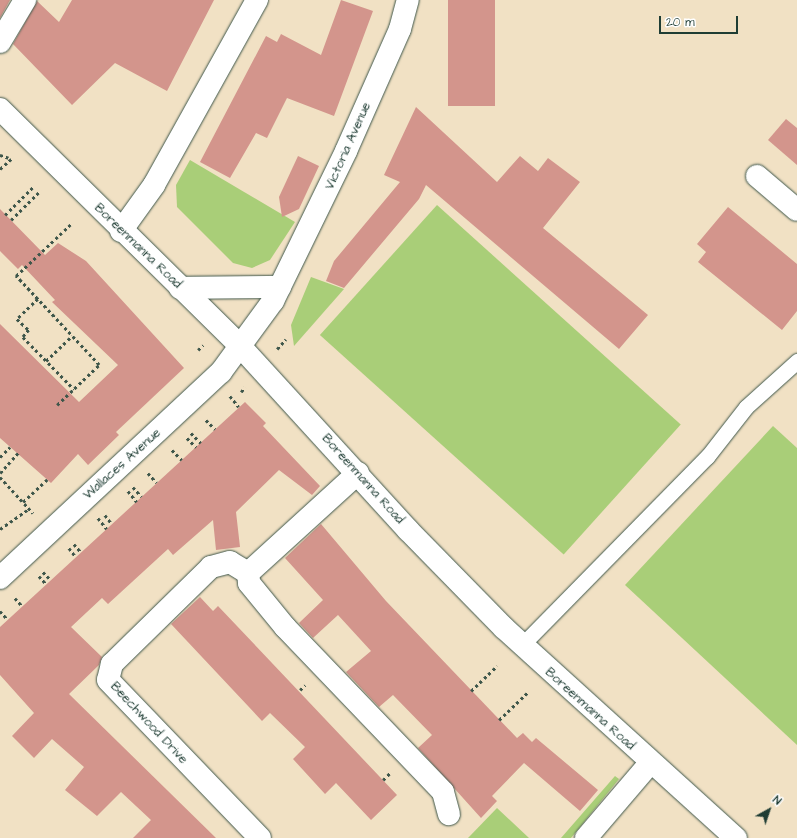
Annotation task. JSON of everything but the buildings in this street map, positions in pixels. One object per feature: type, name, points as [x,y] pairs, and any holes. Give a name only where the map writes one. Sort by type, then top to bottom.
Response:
[{"type":"street","points":[[0,42],[25,0]]},
{"type":"street","points":[[121,231],[154,186],[257,0]]},
{"type":"street","name":"Victoria Avenue","points":[[240,346],[280,287],[355,131],[400,29],[408,0]]},
{"type":"street","name":"Boreenmanna Road","points":[[3,118],[240,346],[358,473],[522,645],[650,763],[736,838]]},
{"type":"street","points":[[757,176],[797,210]]},
{"type":"street","points":[[180,288],[280,287]]},
{"type":"street","name":"Wallaces Avenue","points":[[0,578],[221,372],[240,346]]},
{"type":"street","points":[[358,473],[248,573],[254,592],[444,792],[450,814]]},
{"type":"street","name":"Beechwood Drive","points":[[248,573],[230,562],[211,567],[112,664],[108,680],[260,838]]},
{"type":"street","points":[[586,838],[650,763]]},
{"type":"lane","points":[[522,645],[707,457],[746,407],[797,361]]},
{"type":"path","points":[[0,155],[10,159],[0,169]]},
{"type":"path","points":[[5,215],[35,185]]},
{"type":"path","points":[[10,220],[40,190]]},
{"type":"path","points":[[57,405],[99,365],[16,276],[72,223]]},
{"type":"path","points":[[38,299],[17,318],[29,330],[23,337],[74,389]]},
{"type":"path","points":[[46,361],[72,336]]},
{"type":"path","points":[[226,392],[239,407]]},
{"type":"path","points":[[200,414],[215,429]]},
{"type":"path","points":[[186,428],[201,443]]},
{"type":"path","points":[[181,432],[196,448]]},
{"type":"path","points":[[167,445],[182,460]]},
{"type":"path","points":[[0,458],[10,447]]},
{"type":"path","points":[[0,473],[18,453]]},
{"type":"path","points":[[142,468],[157,483]]},
{"type":"path","points":[[0,477],[49,531]]},
{"type":"path","points":[[23,502],[47,480]]},
{"type":"path","points":[[0,484],[4,482]]},
{"type":"path","points":[[0,529],[29,509]]},
{"type":"path","points":[[0,611],[8,620]]},
{"type":"path","points":[[471,691],[497,666]]},
{"type":"path","points":[[499,720],[527,694]]},
{"type":"green space","points":[[190,160],[295,222],[270,260],[252,268],[233,263],[177,207],[176,185]]},
{"type":"green space","points":[[437,205],[681,424],[564,555],[320,335]]},
{"type":"green space","points":[[311,277],[344,289],[294,346],[291,325]]},
{"type":"green space","points":[[773,426],[797,448],[797,745],[625,585]]},
{"type":"green space","points":[[615,776],[619,779],[571,838],[561,838]]},
{"type":"green space","points":[[497,808],[529,838],[468,838]]}]
